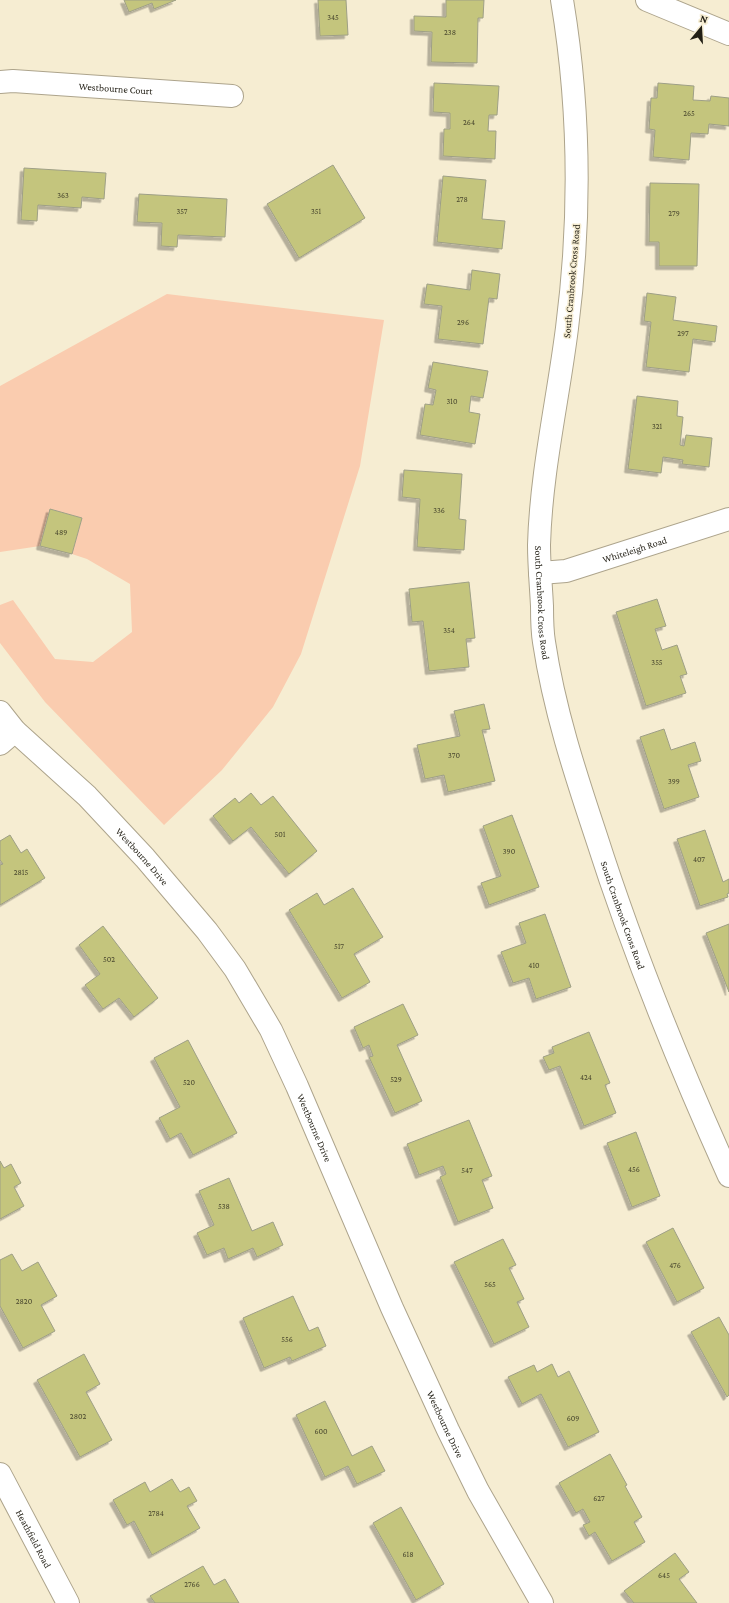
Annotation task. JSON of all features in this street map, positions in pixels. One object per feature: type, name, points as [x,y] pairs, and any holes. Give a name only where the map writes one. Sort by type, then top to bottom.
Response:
[{"type":"street","name":"South Cranbrook Cross Road","points":[[562,0],[570,51],[574,99],[577,185],[576,227],[567,329],[544,484],[540,543],[540,573],[544,640],[556,703],[572,764],[618,902],[649,985],[703,1119],[729,1176]]},
{"type":"street","points":[[647,0],[729,34]]},
{"type":"street","name":"Westbourne Court","points":[[0,82],[13,81],[232,96]]},
{"type":"street","name":"Whiteleigh Road","points":[[540,573],[566,571],[729,519]]},
{"type":"street","name":"Westbourne Drive","points":[[0,712],[8,737],[87,796],[145,858],[207,931],[235,969],[271,1030],[297,1086],[392,1308],[478,1492],[542,1603]]},
{"type":"street","name":"Heathfield Road","points":[[0,1474],[68,1603]]},
{"type":"shaded area","points":[[167,294],[384,320],[360,466],[301,654],[273,707],[222,770],[164,825],[45,702],[0,643],[0,605],[13,600],[55,659],[93,662],[132,632],[130,584],[87,559],[72,554],[82,518],[50,509],[40,546],[0,552],[0,386]]},
{"type":"building","points":[[124,0],[176,0],[154,9],[152,3],[129,12]]},
{"type":"building","points":[[318,0],[346,0],[348,35],[320,36]]},
{"type":"building","points":[[446,0],[484,0],[483,18],[478,18],[477,63],[431,62],[432,32],[414,31],[414,16],[446,17]]},
{"type":"building","points":[[434,83],[499,86],[497,115],[489,115],[488,131],[496,131],[495,159],[443,156],[444,129],[450,129],[450,113],[433,112]]},
{"type":"building","points":[[658,83],[694,86],[693,100],[710,101],[711,96],[729,98],[729,126],[709,124],[708,134],[691,133],[689,160],[653,157],[655,130],[649,129],[651,98],[657,98]]},
{"type":"building","points":[[333,165],[365,218],[299,258],[267,204]]},
{"type":"building","points":[[24,168],[106,173],[104,199],[82,197],[81,208],[38,205],[37,221],[21,220]]},
{"type":"building","points":[[443,176],[486,180],[482,219],[505,221],[502,249],[437,242]]},
{"type":"building","points":[[650,183],[699,184],[697,266],[659,266],[659,242],[649,242]]},
{"type":"building","points":[[139,194],[227,199],[225,237],[178,235],[177,247],[161,246],[162,223],[137,222]]},
{"type":"building","points":[[472,270],[500,274],[497,299],[489,298],[483,344],[438,339],[442,306],[424,304],[427,284],[470,290]]},
{"type":"building","points":[[647,293],[676,297],[673,320],[717,326],[715,342],[693,339],[689,372],[646,367],[651,322],[644,321]]},
{"type":"building","points":[[433,362],[488,371],[483,398],[471,396],[469,412],[480,414],[475,444],[420,435],[425,404],[433,405],[436,390],[428,388]]},
{"type":"building","points":[[637,396],[678,401],[677,416],[683,417],[680,445],[684,446],[686,435],[712,438],[709,467],[682,464],[683,460],[663,457],[661,473],[628,469]]},
{"type":"building","points":[[404,470],[462,474],[459,519],[466,520],[464,550],[417,547],[420,499],[402,497]]},
{"type":"building","points":[[50,509],[82,518],[72,554],[40,546]]},
{"type":"building","points":[[469,582],[475,638],[466,639],[469,667],[429,671],[423,621],[412,622],[409,589]]},
{"type":"building","points":[[657,599],[666,626],[655,629],[662,650],[677,645],[687,674],[680,676],[686,693],[646,706],[616,612]]},
{"type":"building","points":[[484,704],[490,729],[482,730],[495,781],[448,792],[444,775],[425,779],[417,745],[460,736],[454,711]]},
{"type":"building","points":[[664,729],[671,750],[695,742],[701,761],[688,765],[699,797],[664,809],[640,737]]},
{"type":"building","points":[[251,793],[261,805],[273,796],[317,851],[289,874],[251,827],[233,841],[213,816],[235,798],[239,803]]},
{"type":"building","points":[[512,815],[539,887],[489,905],[481,883],[501,876],[483,826]]},
{"type":"building","points":[[705,830],[723,882],[729,879],[729,893],[727,894],[728,897],[700,906],[677,839]]},
{"type":"building","points":[[10,835],[21,853],[27,849],[45,878],[0,905],[0,865],[3,864],[0,860],[0,841]]},
{"type":"building","points":[[353,888],[383,937],[354,954],[370,982],[342,998],[289,910],[317,893],[324,905]]},
{"type":"building","points":[[545,914],[571,987],[536,999],[529,978],[513,983],[501,952],[526,943],[519,923]]},
{"type":"building","points":[[729,924],[729,992],[706,933]]},
{"type":"building","points":[[103,926],[158,998],[134,1017],[119,998],[103,1009],[85,985],[100,974],[79,945]]},
{"type":"building","points":[[403,1004],[418,1035],[397,1045],[422,1101],[395,1113],[369,1057],[373,1056],[369,1045],[363,1048],[354,1027]]},
{"type":"building","points":[[589,1032],[610,1083],[605,1085],[616,1113],[584,1126],[560,1066],[549,1070],[543,1057],[554,1053],[552,1047]]},
{"type":"building","points":[[188,1040],[237,1133],[193,1155],[181,1133],[170,1139],[159,1118],[180,1107],[154,1058]]},
{"type":"building","points":[[469,1120],[492,1176],[482,1180],[493,1208],[458,1222],[440,1177],[446,1174],[443,1166],[419,1175],[407,1144]]},
{"type":"building","points":[[636,1132],[660,1196],[632,1207],[607,1143]]},
{"type":"building","points":[[0,1161],[4,1168],[11,1164],[21,1183],[14,1187],[24,1206],[0,1219]]},
{"type":"building","points":[[229,1178],[252,1231],[273,1222],[283,1245],[257,1257],[253,1248],[228,1259],[224,1248],[207,1255],[197,1233],[214,1225],[199,1191]]},
{"type":"building","points":[[673,1228],[704,1288],[677,1302],[646,1242]]},
{"type":"building","points":[[503,1239],[516,1265],[509,1268],[524,1299],[517,1302],[529,1327],[494,1344],[454,1262]]},
{"type":"building","points":[[12,1254],[22,1271],[38,1262],[57,1296],[41,1305],[55,1331],[23,1348],[0,1306],[0,1260]]},
{"type":"building","points":[[293,1296],[309,1331],[318,1327],[326,1346],[292,1361],[290,1357],[264,1368],[243,1318]]},
{"type":"building","points":[[719,1317],[729,1335],[729,1395],[727,1397],[691,1332]]},
{"type":"building","points":[[84,1354],[100,1384],[86,1392],[112,1440],[80,1457],[37,1380]]},
{"type":"building","points":[[552,1364],[558,1377],[569,1371],[599,1432],[568,1447],[541,1394],[522,1404],[508,1377],[534,1365],[537,1372]]},
{"type":"building","points":[[325,1401],[352,1456],[372,1446],[385,1471],[357,1484],[348,1466],[325,1477],[296,1415]]},
{"type":"building","points":[[610,1454],[642,1517],[634,1522],[645,1542],[612,1561],[595,1532],[589,1536],[583,1525],[590,1522],[583,1509],[576,1513],[559,1483]]},
{"type":"building","points":[[172,1479],[180,1492],[189,1487],[197,1501],[187,1506],[200,1528],[152,1555],[134,1521],[127,1525],[113,1500],[145,1482],[150,1492]]},
{"type":"building","points":[[401,1507],[444,1584],[416,1600],[373,1523]]},
{"type":"building","points":[[675,1553],[689,1572],[679,1579],[697,1603],[634,1603],[624,1591]]},
{"type":"building","points":[[203,1566],[214,1585],[225,1579],[239,1603],[155,1603],[150,1596]]}]
